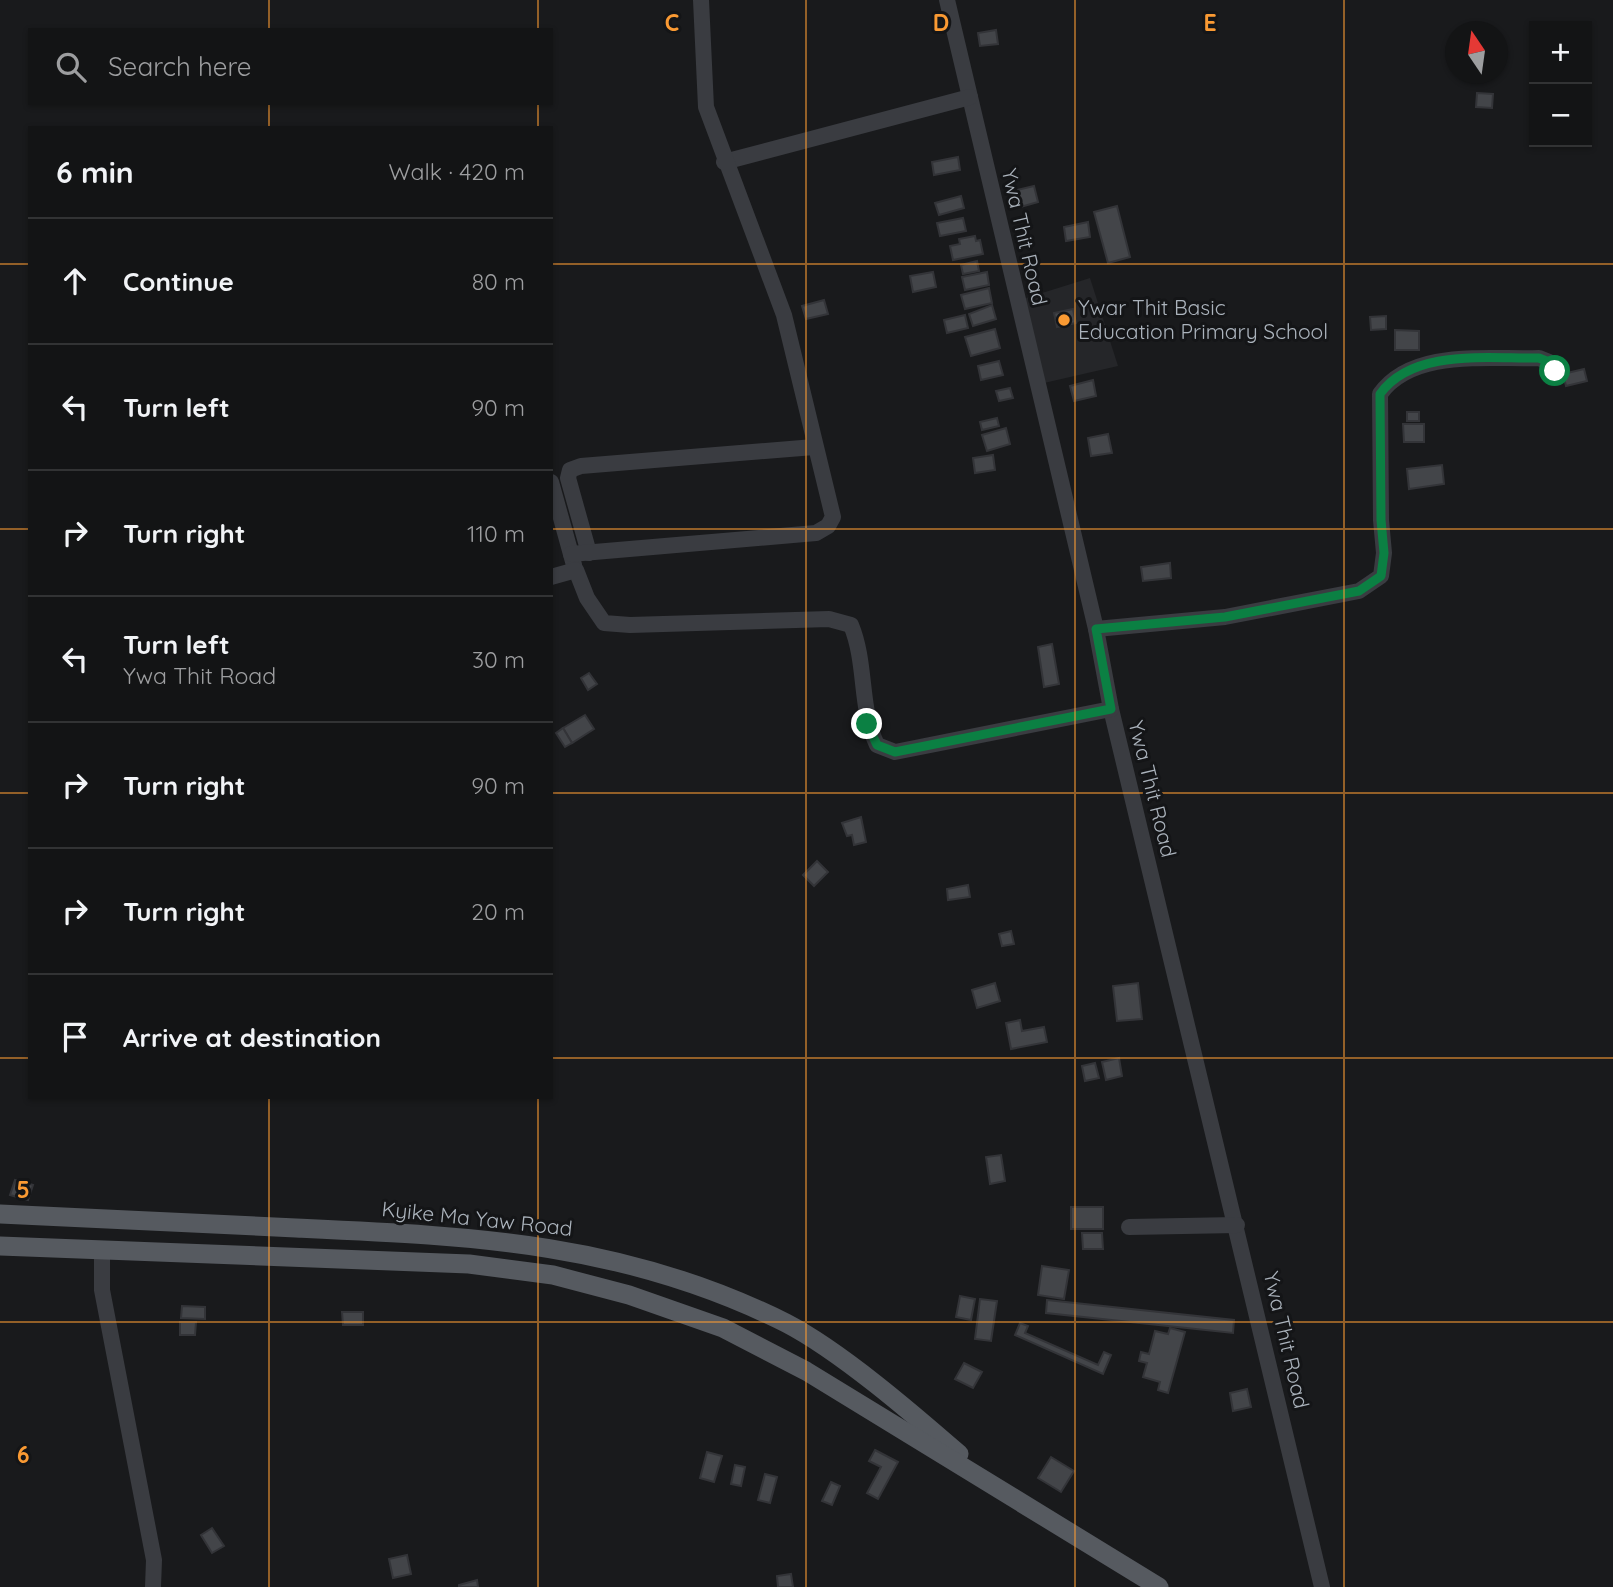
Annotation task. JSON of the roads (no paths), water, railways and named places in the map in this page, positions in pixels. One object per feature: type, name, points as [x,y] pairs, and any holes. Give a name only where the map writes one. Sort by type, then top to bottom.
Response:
[{"type":"main road","name":"Kyike Ma Yaw Road","points":[[0,1214],[350,1230],[534,1244],[644,1266],[686,1280],[788,1324],[878,1388],[1005,1494]]},
{"type":"main road","name":"Kyike Ma Yaw Road","points":[[0,1245],[469,1264],[553,1275],[629,1295],[723,1328],[806,1371],[1159,1587]]},
{"type":"street","points":[[553,576],[589,553],[816,533],[828,526],[833,517],[784,315],[705,107],[701,0]]},
{"type":"street","name":"Ywa Thit Road","points":[[947,0],[1096,629],[1111,709],[1322,1587]]},
{"type":"street","points":[[724,162],[970,97]]},
{"type":"street","points":[[1096,629],[1225,617],[1359,591],[1381,576],[1384,553],[1381,520],[1380,394],[1388,383],[1421,366],[1447,360],[1539,358],[1549,362],[1555,371]]},
{"type":"street","points":[[589,553],[568,478],[570,470],[581,466],[814,447]]},
{"type":"street","points":[[553,489],[587,598],[604,623],[630,625],[829,619],[851,625],[860,647],[867,724],[877,745],[895,752],[1111,709]]},
{"type":"street","points":[[1129,1227],[1237,1225]]},
{"type":"street","points":[[102,1250],[102,1290],[154,1560],[152,1587]]},
{"type":"place","name":"Ywar Thit Basic Education Primary School","points":[[1064,320]]}]
